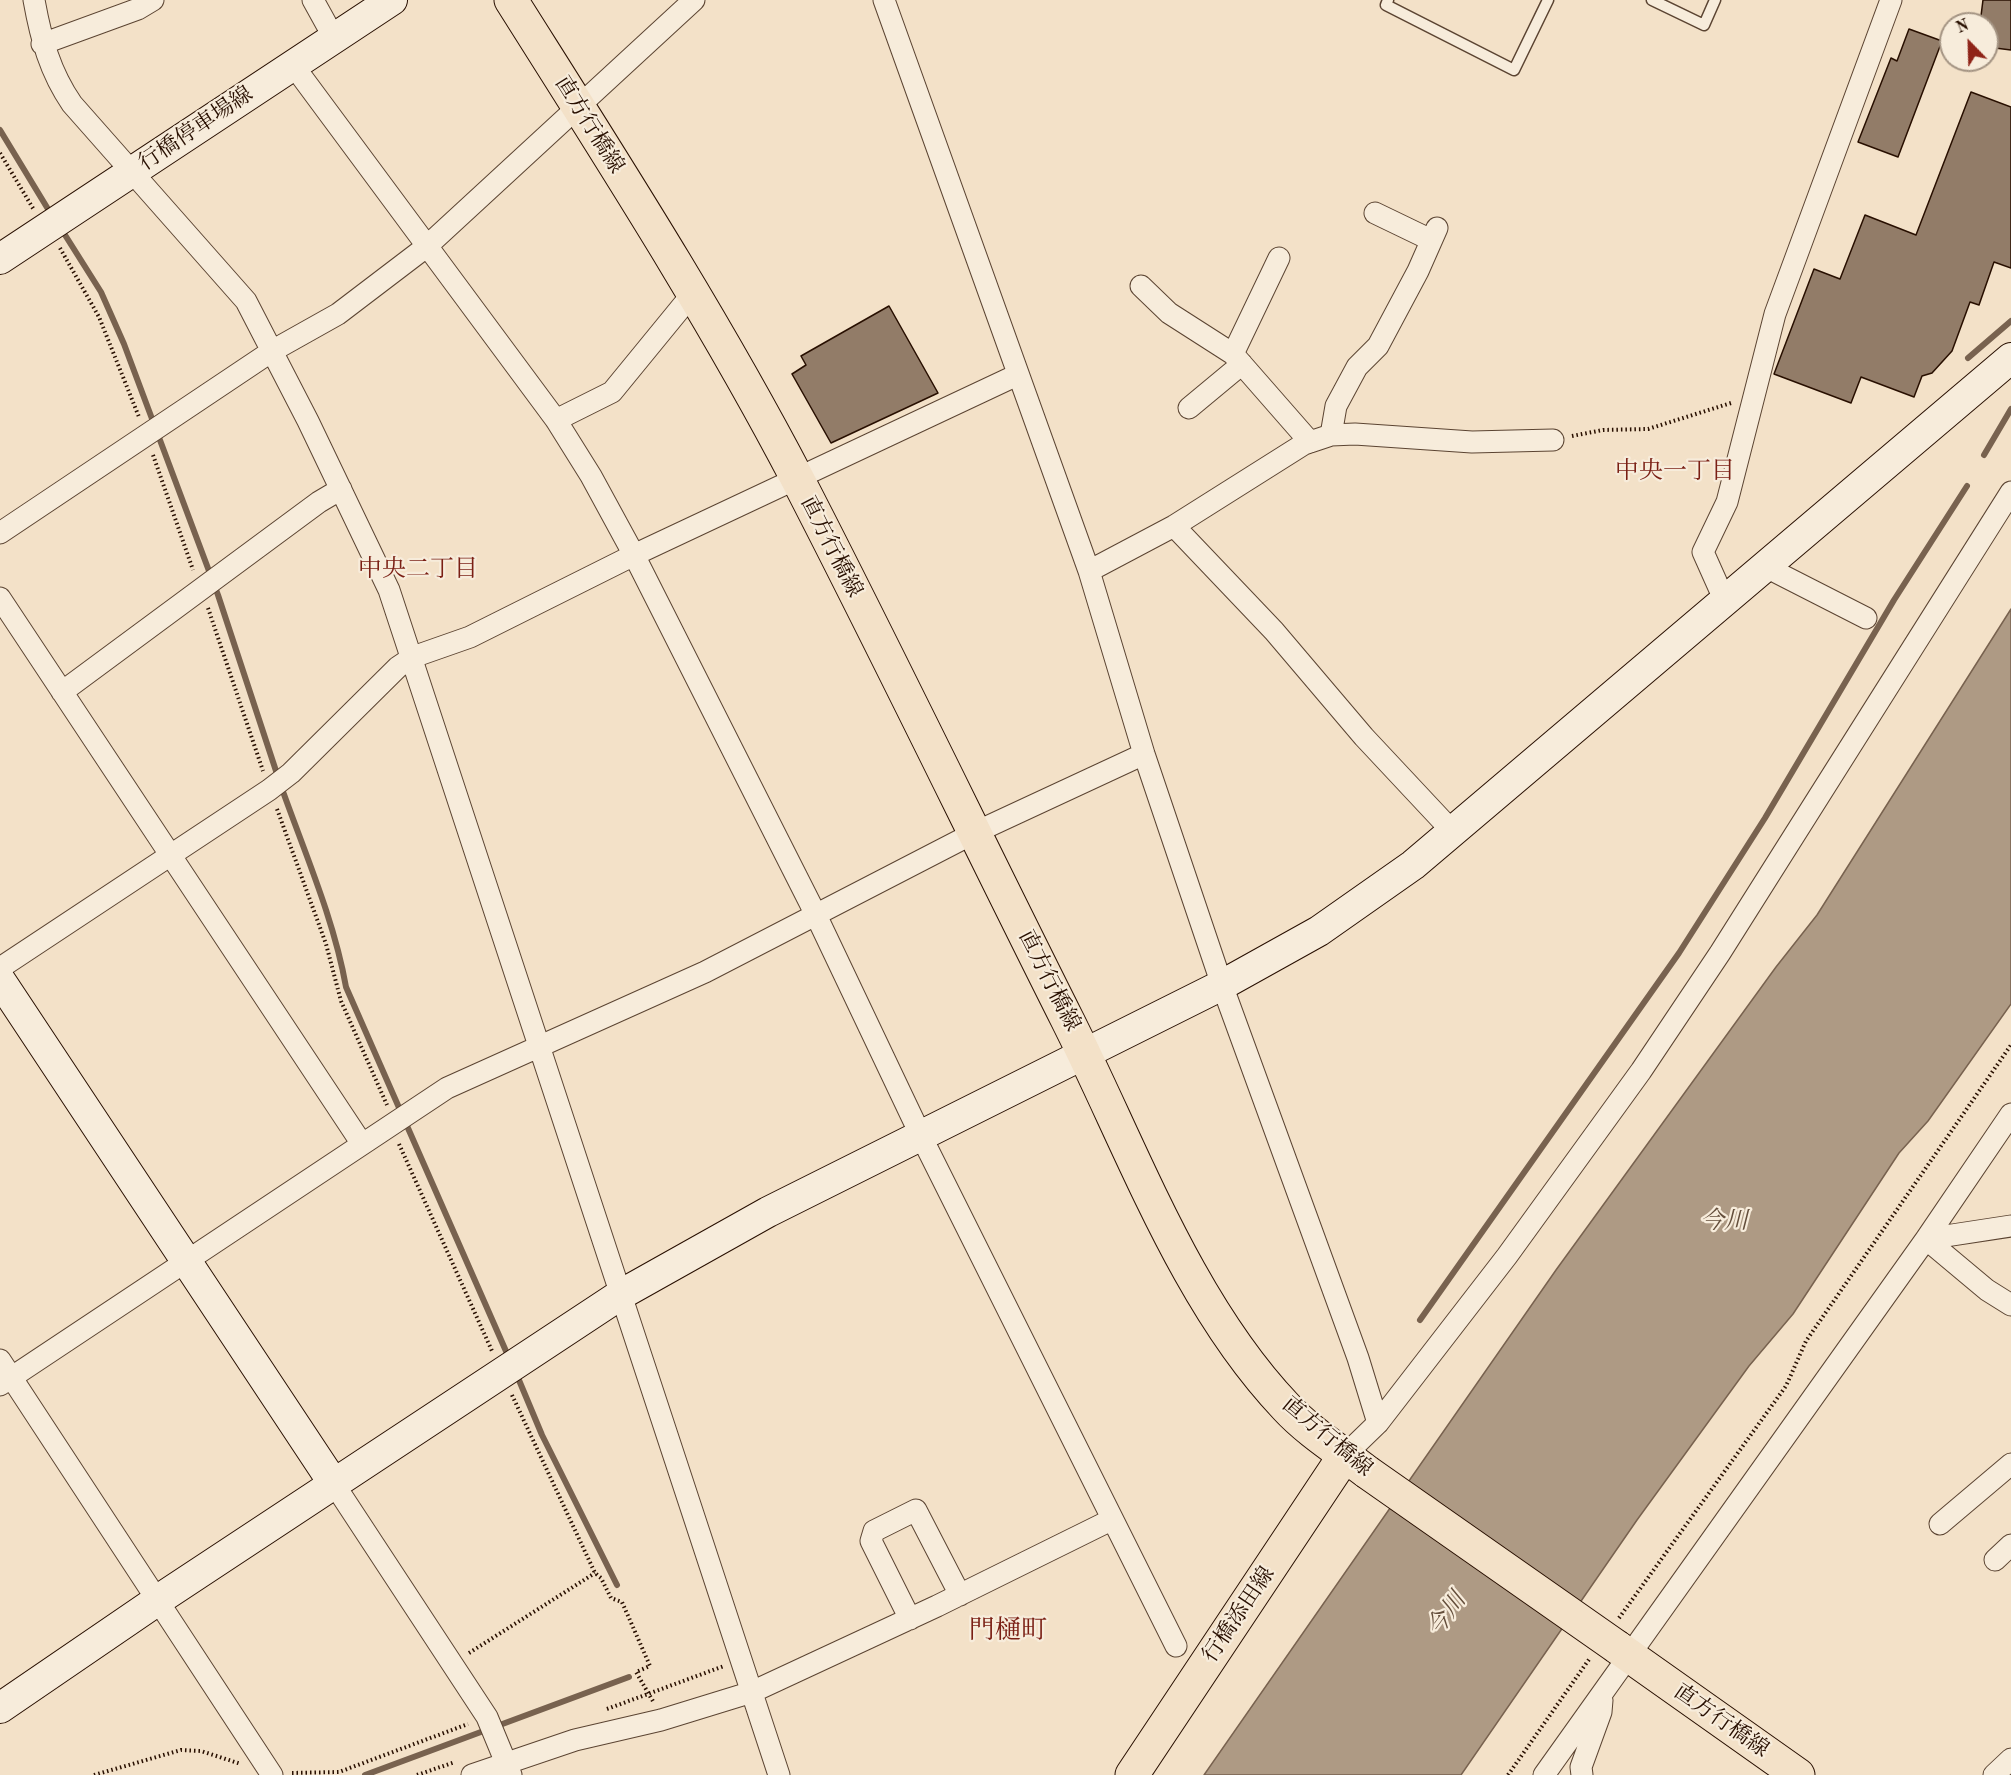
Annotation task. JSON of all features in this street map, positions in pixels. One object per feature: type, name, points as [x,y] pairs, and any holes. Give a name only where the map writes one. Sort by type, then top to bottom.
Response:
[{"type":"main road","name":"直方行橋線","points":[[511,0],[693,293],[797,479],[1085,1053],[1180,1253],[1209,1304],[1248,1363],[1289,1411],[1356,1463],[1798,1775]]},
{"type":"main road","name":"行橋添田線","points":[[1132,1775],[1356,1463]]},
{"type":"street","points":[[33,0],[42,44],[56,81],[72,104],[246,301],[389,590],[413,657],[779,1775]]},
{"type":"street","points":[[42,44],[138,9],[153,0]]},
{"type":"street","points":[[313,0],[334,38]]},
{"type":"street","name":"行橋停車場線","points":[[0,259],[392,0]]},
{"type":"street","points":[[0,533],[272,351],[338,314],[426,247],[694,0]]},
{"type":"street","points":[[886,0],[1017,375],[1089,571],[1144,754],[1222,985],[1358,1358],[1378,1423]]},
{"type":"street","points":[[1724,599],[1703,552],[1727,502],[1775,314],[1891,0]]},
{"type":"street","points":[[293,65],[555,420],[591,476],[634,555],[815,914],[921,1136],[1176,1646]]},
{"type":"street","points":[[1331,435],[1336,406],[1357,367],[1378,346],[1434,234],[1375,213]]},
{"type":"street","points":[[1190,408],[1238,359],[1279,258]]},
{"type":"street","points":[[1142,286],[1169,313],[1238,359],[1310,442]]},
{"type":"street","points":[[555,420],[612,392],[693,293]]},
{"type":"street","points":[[0,1708],[158,1600],[620,1295],[768,1212],[1222,985],[1319,931],[1413,865],[1724,599],[2008,368]]},
{"type":"street","points":[[0,969],[269,790],[291,773],[398,667],[413,657],[470,637],[634,555],[1017,375]]},
{"type":"street","points":[[1089,571],[1174,526],[1310,442],[1331,435],[1355,434],[1472,442],[1553,440]]},
{"type":"street","points":[[63,692],[319,502],[341,489]]},
{"type":"street","points":[[1356,1463],[1378,1423],[1507,1256],[1700,985],[2011,492]]},
{"type":"street","points":[[1174,526],[1274,632],[1364,737],[1452,831]]},
{"type":"street","points":[[1764,566],[1866,618]]},
{"type":"street","points":[[0,598],[362,1144]]},
{"type":"street","points":[[6,1382],[447,1088],[705,972],[974,833],[1144,754]]},
{"type":"street","points":[[0,980],[487,1717],[508,1769]]},
{"type":"street","points":[[1582,1775],[1581,1767],[1602,1712],[1602,1693],[1614,1644],[1926,1239],[2011,1114]]},
{"type":"street","points":[[1926,1239],[2011,1226]]},
{"type":"street","points":[[1926,1239],[1987,1290],[2011,1305]]},
{"type":"street","points":[[0,1360],[6,1382],[158,1600],[272,1773]]},
{"type":"street","points":[[1940,1524],[2011,1464]]},
{"type":"street","points":[[910,1619],[871,1541],[874,1532],[916,1510],[960,1595]]},
{"type":"street","points":[[472,1775],[508,1769],[575,1740],[661,1720],[752,1692],[910,1619],[1111,1520]]},
{"type":"street","points":[[1995,1560],[2011,1545]]},
{"type":"street","points":[[1545,1775],[1602,1693]]},
{"type":"street","points":[[1994,1775],[2011,1759]]},
{"type":"lane","points":[[1388,0],[1386,5],[1514,70],[1548,0]]},
{"type":"lane","points":[[1652,0],[1704,25],[1715,0]]},
{"type":"path","points":[[0,153],[83,285],[134,399],[145,436],[226,653],[269,790],[319,925],[341,1001],[386,1103],[391,1125],[501,1372],[595,1573],[601,1578],[611,1598],[622,1602],[650,1666],[636,1672],[661,1720]]},
{"type":"path","points":[[1553,440],[1603,430],[1648,429],[1712,408],[1752,398]]},
{"type":"path","points":[[1508,1775],[1614,1644],[1786,1386],[1806,1341],[2011,1045]]},
{"type":"path","points":[[452,1664],[595,1573]]},
{"type":"path","points":[[94,1775],[181,1750],[201,1751],[272,1773],[339,1772],[487,1717]]},
{"type":"water","name":"今川","points":[[2011,609],[2011,1004],[1928,1121],[1899,1153],[1793,1314],[1749,1366],[1637,1520],[1461,1775],[1204,1775],[1556,1270],[1776,967],[1817,915]]},
{"type":"building","points":[[1983,0],[2011,0],[2011,50],[1999,48],[1999,12],[1982,12]]},
{"type":"building","points":[[1909,29],[1939,40],[1939,49],[1898,157],[1858,142],[1891,58],[1897,61]]},
{"type":"building","points":[[1971,92],[2011,107],[2011,268],[1994,262],[1979,305],[1970,302],[1952,351],[1932,373],[1922,376],[1914,397],[1861,377],[1851,403],[1774,374],[1814,269],[1840,279],[1865,215],[1916,235]]},
{"type":"building","points":[[889,306],[938,393],[831,443],[792,374],[806,365],[801,356]]},
{"type":"waterway","points":[[0,130],[51,214]]},
{"type":"waterway","points":[[60,227],[101,292],[124,344],[218,595],[278,777]]},
{"type":"waterway","points":[[1968,358],[2011,321]]},
{"type":"waterway","points":[[1984,455],[2011,409]]},
{"type":"waterway","points":[[1420,1320],[1679,953],[1765,818],[1894,600],[1967,486]]},
{"type":"waterway","points":[[281,786],[326,911],[346,987],[509,1358]]},
{"type":"waterway","points":[[516,1373],[542,1435],[617,1585]]},
{"type":"waterway","points":[[365,1775],[629,1677]]},
{"type":"district","name":"中央一丁目","points":[[1675,472]]},
{"type":"district","name":"中央二丁目","points":[[418,570]]},
{"type":"district","name":"門樋町","points":[[1008,1631]]}]
